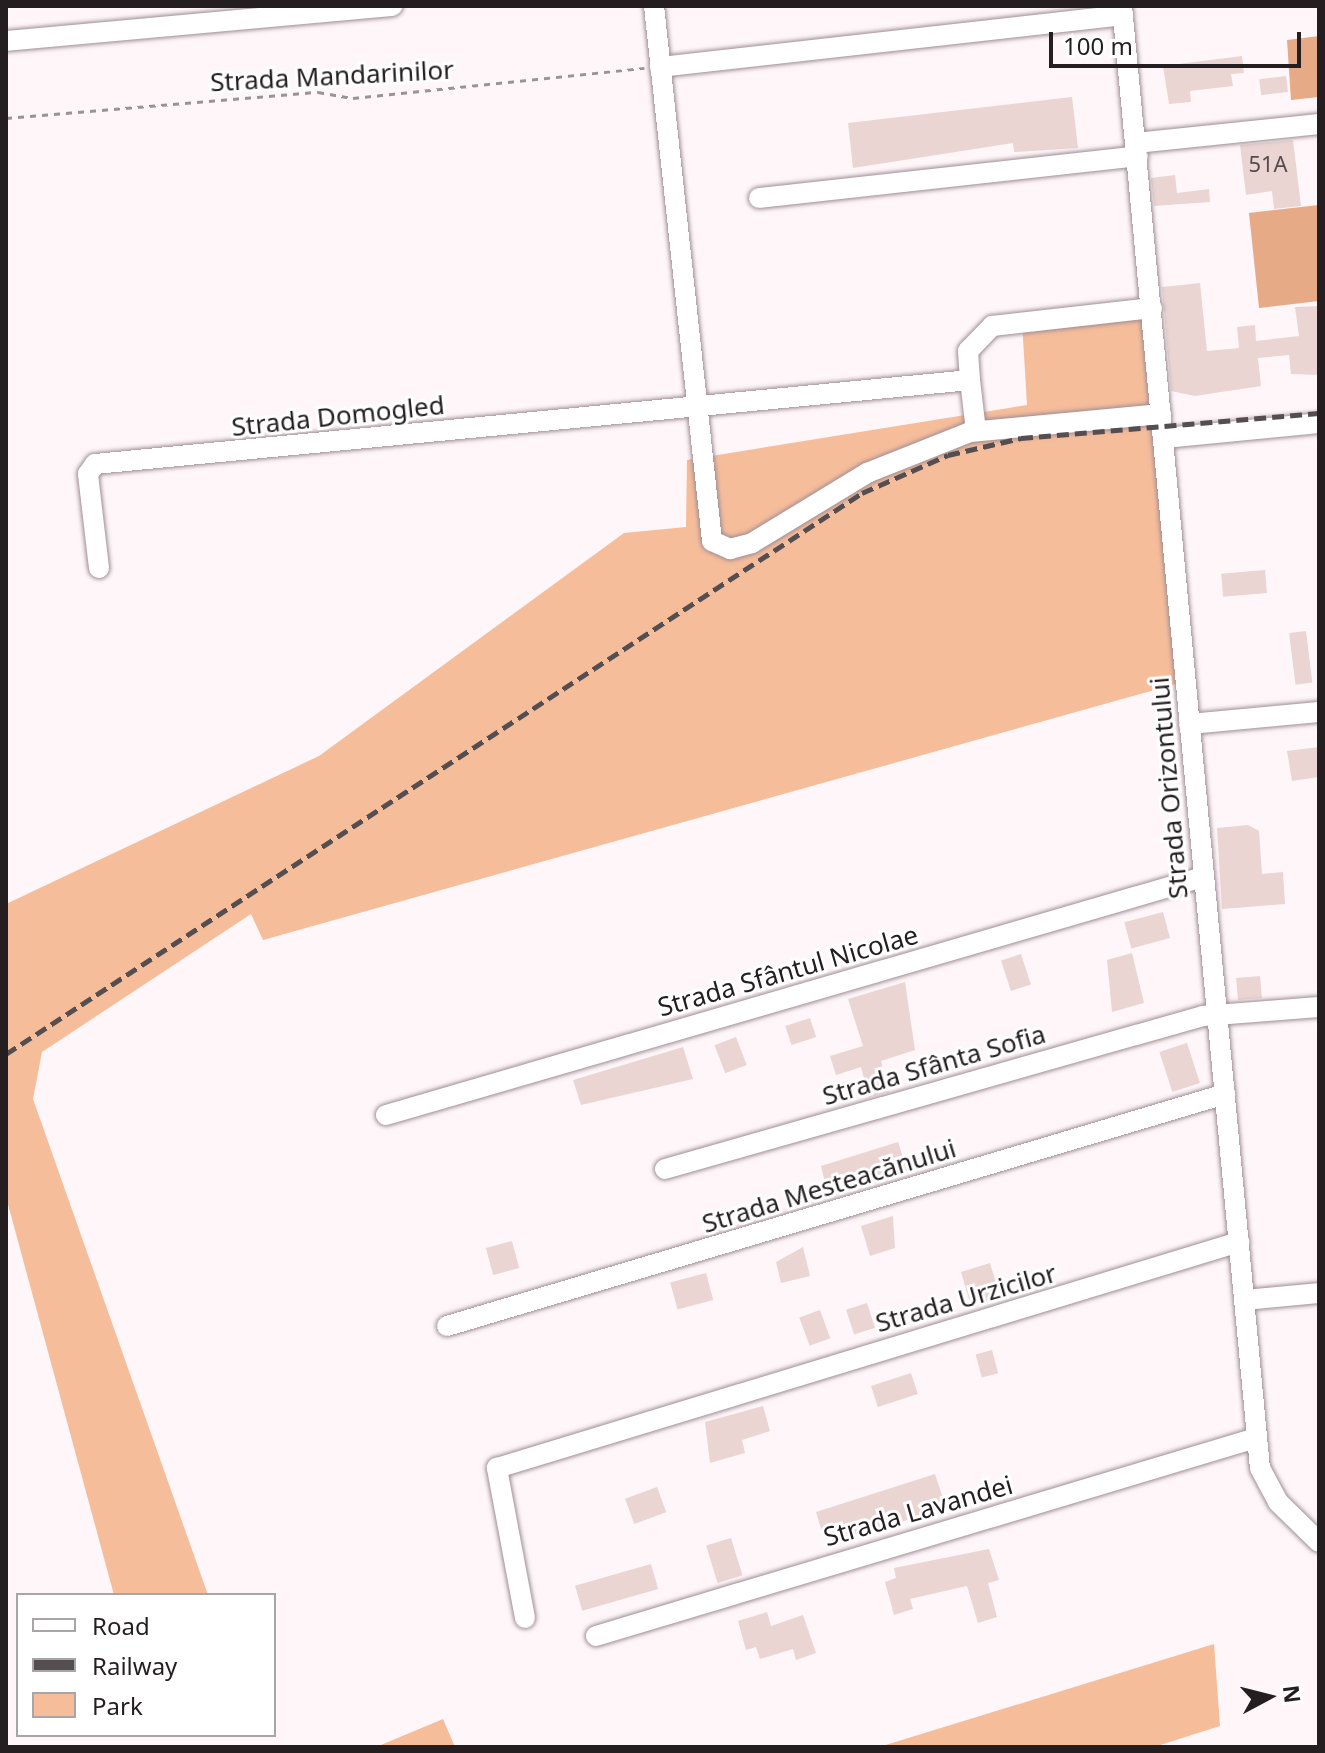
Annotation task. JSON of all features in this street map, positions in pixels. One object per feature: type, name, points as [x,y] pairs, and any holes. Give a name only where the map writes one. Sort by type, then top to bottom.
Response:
[{"type":"street","points":[[6,41],[392,6]]},
{"type":"street","points":[[654,6],[708,533],[730,549],[867,473],[976,431],[1161,414]]},
{"type":"street","points":[[660,67],[1123,10]]},
{"type":"street","name":"Strada Orizontului","points":[[1123,10],[1256,1438],[1266,1487],[1319,1542]]},
{"type":"street","points":[[759,198],[1319,124]]},
{"type":"street","points":[[976,431],[968,351],[992,326],[1152,308]]},
{"type":"street","name":"Strada Domogled","points":[[99,568],[88,474],[95,464],[970,380]]},
{"type":"street","points":[[1164,438],[1319,423]]},
{"type":"street","points":[[1189,724],[1319,712]]},
{"type":"street","name":"Strada Sfântul Nicolae","points":[[386,1115],[1203,877]]},
{"type":"street","name":"Strada Sfânta Sofia","points":[[665,1169],[1219,1016],[1319,1007]]},
{"type":"street","name":"Strada Mesteacănului","points":[[447,1326],[1225,1094]]},
{"type":"street","name":"Strada Urzicilor","points":[[525,1618],[497,1468],[1239,1242]]},
{"type":"street","points":[[1244,1300],[1319,1293]]},
{"type":"street","name":"Strada Lavandei","points":[[596,1636],[1256,1438]]},
{"type":"path","name":"Strada Mandarinilor","points":[[6,118],[318,92],[353,98],[660,67]]},
{"type":"green space","points":[[1142,312],[1176,684],[263,940],[251,914],[42,1052],[33,1099],[207,1593],[113,1593],[6,1197],[6,904],[319,756],[624,533],[686,527],[687,460],[1027,405],[1022,322]]},
{"type":"green space","points":[[1214,1644],[1220,1726],[1154,1747],[879,1747]]},
{"type":"green space","points":[[443,1719],[455,1747],[376,1747]]},
{"type":"shaded area","points":[[1319,36],[1319,97],[1291,100],[1287,40]]},
{"type":"shaded area","points":[[1319,205],[1319,301],[1259,308],[1249,213]]},
{"type":"building","points":[[1242,56],[1244,73],[1231,74],[1233,86],[1190,91],[1191,102],[1169,104],[1163,66]]},
{"type":"building","points":[[1286,76],[1288,92],[1261,95],[1259,79]]},
{"type":"building","points":[[1072,97],[1078,148],[1014,152],[1013,143],[853,168],[848,123]]},
{"type":"building","points":[[1293,140],[1301,206],[1274,209],[1272,191],[1246,195],[1240,145]]},
{"type":"building","points":[[1175,175],[1177,193],[1209,189],[1210,202],[1154,206],[1151,178]]},
{"type":"building","points":[[1200,283],[1207,351],[1239,348],[1237,327],[1255,325],[1256,341],[1299,336],[1295,307],[1319,306],[1319,375],[1291,374],[1289,355],[1258,358],[1261,386],[1195,396],[1171,391],[1162,287]]},
{"type":"building","points":[[1265,570],[1267,593],[1223,597],[1221,574]]},
{"type":"building","points":[[1306,631],[1312,683],[1295,685],[1289,633]]},
{"type":"building","points":[[1319,747],[1319,777],[1292,781],[1287,751]]},
{"type":"building","points":[[1248,825],[1259,831],[1262,874],[1283,872],[1285,904],[1222,909],[1217,828]]},
{"type":"building","points":[[1163,912],[1170,938],[1131,948],[1124,922]]},
{"type":"building","points":[[1132,953],[1144,1003],[1112,1012],[1107,960]]},
{"type":"building","points":[[1021,954],[1031,984],[1011,991],[1001,960]]},
{"type":"building","points":[[1260,976],[1262,998],[1238,1000],[1236,978]]},
{"type":"building","points":[[905,982],[915,1050],[881,1061],[889,1092],[869,1097],[861,1067],[836,1075],[830,1056],[863,1046],[848,999]]},
{"type":"building","points":[[810,1018],[816,1037],[791,1045],[785,1026]]},
{"type":"building","points":[[736,1037],[747,1065],[725,1073],[715,1045]]},
{"type":"building","points":[[1187,1043],[1200,1083],[1172,1092],[1159,1052]]},
{"type":"building","points":[[683,1047],[693,1079],[581,1105],[573,1080]]},
{"type":"building","points":[[898,1142],[907,1171],[827,1190],[821,1166]]},
{"type":"building","points":[[893,1216],[895,1248],[870,1256],[861,1226]]},
{"type":"building","points":[[512,1241],[519,1268],[493,1275],[486,1248]]},
{"type":"building","points":[[803,1247],[810,1276],[781,1283],[776,1262]]},
{"type":"building","points":[[990,1263],[998,1290],[985,1304],[969,1299],[961,1272]]},
{"type":"building","points":[[706,1273],[713,1300],[678,1310],[670,1283]]},
{"type":"building","points":[[867,1303],[875,1328],[854,1335],[846,1310]]},
{"type":"building","points":[[820,1310],[830,1338],[810,1346],[799,1318]]},
{"type":"building","points":[[992,1350],[998,1373],[982,1378],[976,1354]]},
{"type":"building","points":[[911,1373],[918,1394],[878,1407],[871,1386]]},
{"type":"building","points":[[763,1406],[770,1431],[742,1440],[745,1453],[710,1463],[705,1422]]},
{"type":"building","points":[[935,1474],[945,1504],[885,1529],[834,1540],[831,1529],[822,1532],[816,1512]]},
{"type":"building","points":[[657,1487],[666,1512],[634,1524],[625,1499]]},
{"type":"building","points":[[731,1538],[742,1575],[718,1583],[706,1546]]},
{"type":"building","points":[[989,1549],[999,1580],[988,1583],[997,1617],[978,1623],[967,1586],[910,1599],[913,1609],[894,1615],[885,1582],[896,1578],[894,1568]]},
{"type":"building","points":[[651,1564],[658,1589],[582,1611],[575,1586]]},
{"type":"building","points":[[767,1612],[771,1626],[803,1615],[816,1653],[796,1660],[793,1649],[760,1659],[756,1647],[746,1650],[738,1621]]},
{"type":"railway","points":[[6,1054],[862,493],[948,455],[1021,438],[1319,413]]}]
